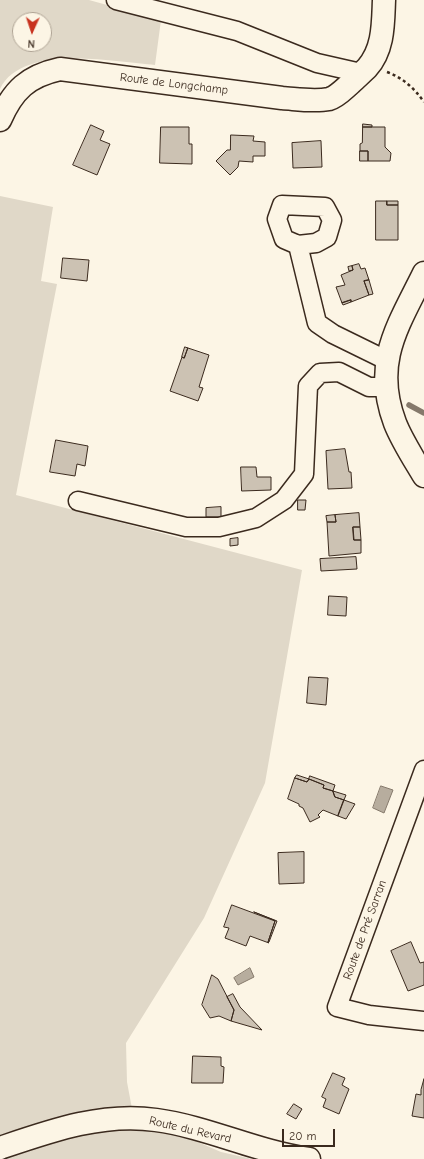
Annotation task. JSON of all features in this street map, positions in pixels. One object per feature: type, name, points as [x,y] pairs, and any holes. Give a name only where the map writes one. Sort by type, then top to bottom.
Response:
[{"type":"street","points":[[116,0],[237,30],[317,63],[364,71]]},
{"type":"street","name":"Route de Longchamp","points":[[0,120],[15,92],[27,82],[42,73],[60,69],[282,98],[314,100],[330,98],[343,90],[364,71],[379,47],[384,0]]},
{"type":"street","points":[[298,245],[317,323],[333,334],[386,360]]},
{"type":"street","points":[[424,273],[394,335],[386,360],[385,388],[395,423],[424,476]]},
{"type":"street","points":[[78,501],[186,527],[219,527],[256,518],[284,500],[304,474],[308,386],[320,373],[339,372],[369,387],[385,388]]},
{"type":"street","name":"Route de Pré Sarran","points":[[424,770],[337,1007],[369,1015],[424,1021]]},
{"type":"street","name":"Route du Revard","points":[[0,1148],[86,1122],[124,1117],[157,1120],[200,1130],[268,1150],[309,1159]]},
{"type":"path","points":[[364,71],[380,70],[400,76],[424,102]]},
{"type":"shaded area","points":[[0,0],[89,0],[161,20],[155,65],[94,59],[48,60],[28,65],[11,75],[0,89]]},
{"type":"shaded area","points":[[0,196],[53,207],[41,281],[57,284],[16,495],[302,570],[265,783],[204,918],[126,1043],[127,1082],[133,1114],[221,1152],[252,1159],[0,1159]]},
{"type":"shaded area","points":[[381,786],[393,790],[384,813],[373,808]]},
{"type":"shaded area","points":[[250,968],[254,977],[238,985],[234,978]]},
{"type":"building","points":[[363,124],[372,125],[372,127],[363,127]]},
{"type":"building","points":[[91,125],[104,131],[100,140],[110,144],[97,175],[73,165]]},
{"type":"building","points":[[161,127],[189,127],[189,144],[192,144],[192,164],[160,163]]},
{"type":"building","points":[[363,127],[385,127],[385,147],[391,153],[390,161],[368,161],[368,151],[360,151]]},
{"type":"building","points":[[231,135],[254,136],[253,141],[265,142],[265,156],[253,156],[253,162],[239,161],[238,167],[230,175],[216,161],[227,150],[230,150]]},
{"type":"building","points":[[321,141],[322,167],[293,168],[292,143]]},
{"type":"building","points":[[360,151],[368,151],[368,161],[360,161]]},
{"type":"building","points":[[376,201],[387,201],[387,205],[398,205],[398,240],[376,240]]},
{"type":"building","points":[[387,201],[398,201],[398,205],[387,205]]},
{"type":"building","points":[[63,258],[89,260],[87,281],[61,278]]},
{"type":"building","points":[[359,264],[361,269],[365,268],[369,280],[364,281],[369,295],[351,302],[351,300],[342,303],[336,287],[345,285],[341,275],[353,270],[352,266]]},
{"type":"building","points":[[352,266],[353,270],[349,271],[348,267]]},
{"type":"building","points":[[369,280],[373,294],[369,295],[364,281]]},
{"type":"building","points":[[351,300],[351,302],[343,305],[342,303]]},
{"type":"building","points":[[185,347],[188,348],[184,358],[182,357]]},
{"type":"building","points":[[188,348],[209,355],[199,387],[203,388],[198,401],[170,391],[182,357],[184,358]]},
{"type":"building","points":[[56,440],[88,446],[85,466],[77,464],[75,476],[50,472]]},
{"type":"building","points":[[345,449],[349,472],[351,472],[352,488],[328,489],[326,451]]},
{"type":"building","points":[[241,467],[256,467],[257,477],[271,477],[271,490],[242,491]]},
{"type":"building","points":[[298,500],[306,500],[305,510],[298,510]]},
{"type":"building","points":[[221,507],[221,517],[206,517],[206,508]]},
{"type":"building","points":[[359,513],[360,527],[353,527],[354,540],[361,540],[361,553],[329,556],[327,522],[336,522],[335,515]]},
{"type":"building","points":[[335,515],[336,522],[327,522],[326,516]]},
{"type":"building","points":[[353,527],[360,527],[361,540],[354,540]]},
{"type":"building","points":[[238,538],[238,545],[230,546],[230,539]]},
{"type":"building","points":[[356,557],[357,569],[321,571],[320,559]]},
{"type":"building","points":[[329,596],[347,597],[346,616],[328,615]]},
{"type":"building","points":[[309,677],[328,678],[326,705],[307,703]]},
{"type":"building","points":[[297,775],[309,779],[307,782],[295,778]]},
{"type":"building","points":[[310,776],[335,785],[333,791],[323,788],[324,785],[309,779]]},
{"type":"building","points":[[295,778],[307,782],[309,779],[324,785],[323,788],[333,791],[335,797],[344,800],[338,816],[323,810],[318,815],[320,817],[310,822],[303,808],[299,806],[299,804],[288,799]]},
{"type":"building","points":[[333,791],[346,795],[344,800],[335,797]]},
{"type":"building","points":[[344,800],[355,804],[346,819],[338,816]]},
{"type":"building","points":[[304,852],[304,883],[279,884],[278,853]]},
{"type":"building","points":[[232,905],[275,921],[268,942],[269,943],[250,936],[246,946],[225,938],[229,928],[224,927]]},
{"type":"building","points":[[254,912],[277,921],[269,942],[275,921]]},
{"type":"building","points":[[411,942],[420,963],[424,962],[424,985],[408,991],[391,951]]},
{"type":"building","points":[[212,975],[218,979],[234,1010],[231,1021],[219,1016],[210,1018],[202,1005]]},
{"type":"building","points":[[233,994],[240,1007],[262,1030],[231,1021],[234,1010],[227,997]]},
{"type":"building","points":[[193,1056],[221,1057],[221,1066],[224,1067],[223,1083],[192,1083]]},
{"type":"building","points":[[333,1073],[345,1078],[342,1085],[349,1089],[339,1114],[323,1107],[326,1099],[322,1097]]},
{"type":"building","points":[[424,1079],[424,1118],[412,1116],[416,1094],[421,1095]]},
{"type":"building","points":[[294,1104],[302,1109],[296,1119],[287,1114]]},
{"type":"waterway","points":[[409,405],[424,413]]}]
